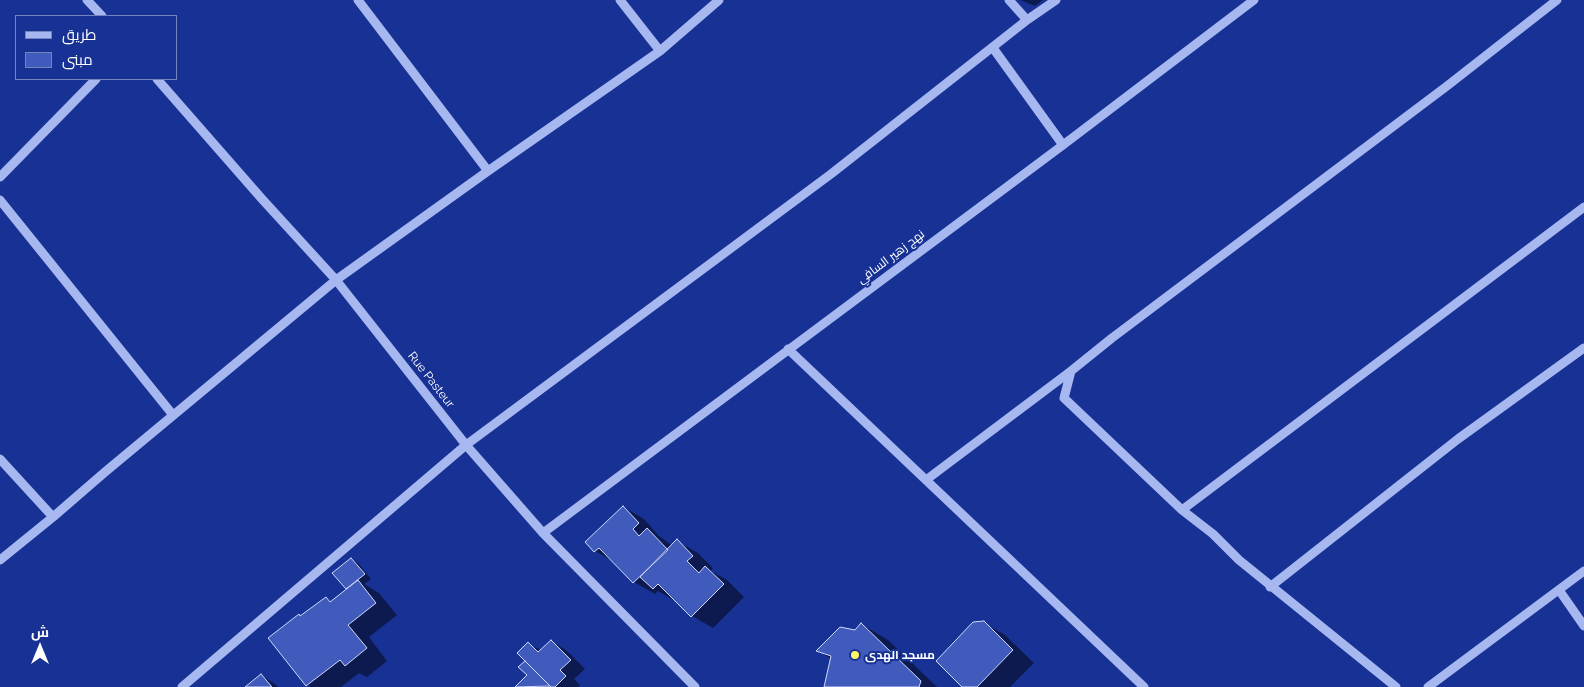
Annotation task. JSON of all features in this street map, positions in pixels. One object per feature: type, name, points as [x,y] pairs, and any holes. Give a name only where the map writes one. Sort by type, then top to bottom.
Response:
[{"type":"street","points":[[87,0],[101,15]]},
{"type":"street","points":[[358,0],[488,171]]},
{"type":"street","points":[[620,0],[660,51]]},
{"type":"street","points":[[0,560],[53,518],[173,414],[336,280],[660,51],[718,0]]},
{"type":"street","points":[[1009,0],[1027,20]]},
{"type":"street","points":[[182,687],[466,445],[831,174],[1027,20],[1056,0]]},
{"type":"street","name":"نهج زهير السافي","points":[[543,533],[1254,0]]},
{"type":"street","points":[[926,480],[1558,0]]},
{"type":"street","points":[[992,48],[1063,145]]},
{"type":"street","points":[[0,177],[95,80]]},
{"type":"street","name":"Rue Pasteur","points":[[158,80],[336,280],[466,445],[543,533],[695,687]]},
{"type":"street","points":[[0,200],[173,414]]},
{"type":"street","points":[[1182,510],[1584,207]]},
{"type":"street","points":[[1270,587],[1458,439],[1584,348]]},
{"type":"street","points":[[788,349],[1144,687]]},
{"type":"street","points":[[1070,371],[1064,398],[1182,510],[1213,534],[1270,587],[1396,687]]},
{"type":"street","points":[[0,459],[53,518]]},
{"type":"street","points":[[1428,687],[1584,571]]},
{"type":"street","points":[[1559,590],[1584,626]]},
{"type":"building","points":[[623,506],[639,523],[633,529],[639,536],[647,528],[668,550],[633,583],[599,548],[594,552],[585,542]]},
{"type":"building","points":[[677,539],[693,556],[687,561],[699,573],[705,566],[724,584],[691,617],[658,584],[653,589],[640,577]]},
{"type":"building","points":[[351,558],[365,574],[346,589],[332,573]]},
{"type":"building","points":[[358,580],[376,603],[348,625],[367,648],[345,666],[340,660],[306,686],[268,638],[299,614],[300,616],[326,597],[330,602]]},
{"type":"building","points":[[984,621],[1013,650],[977,687],[962,687],[936,661],[973,622]]},
{"type":"building","name":"مسجد الهدى","points":[[861,623],[921,681],[919,687],[824,687],[831,656],[816,651],[840,627],[855,630]]},
{"type":"building","points":[[551,640],[571,660],[560,670],[566,676],[555,687],[551,687],[517,653],[528,642],[538,652]]},
{"type":"building","points":[[525,661],[550,686],[515,687],[527,675],[518,667]]},
{"type":"building","points":[[261,674],[272,687],[245,687]]},
{"type":"place","name":"مسجد الهدى","points":[[855,655]]}]
